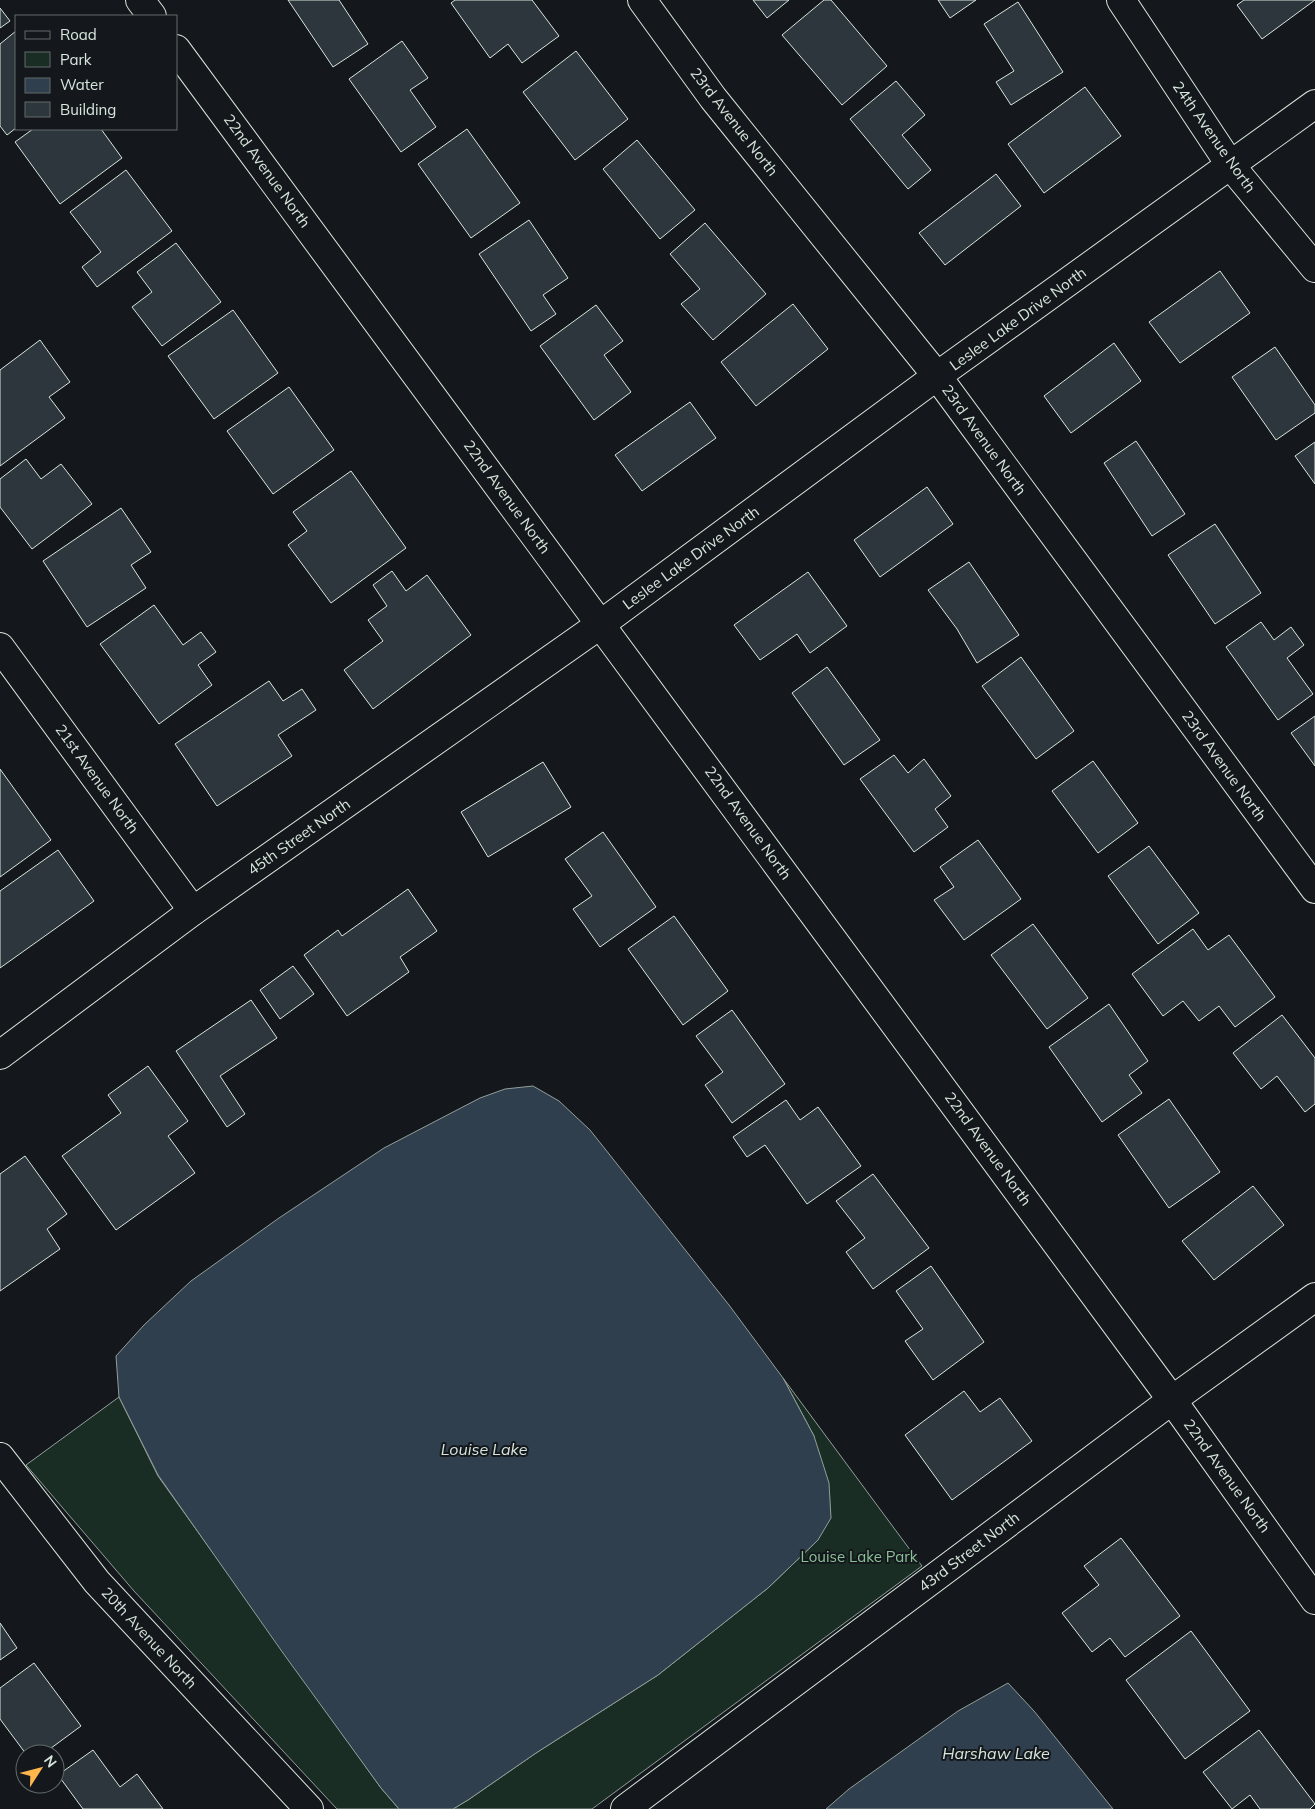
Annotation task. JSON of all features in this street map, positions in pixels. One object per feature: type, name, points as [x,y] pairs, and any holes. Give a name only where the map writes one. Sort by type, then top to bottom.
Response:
[{"type":"street","points":[[140,0],[151,15]]},
{"type":"street","name":"23rd Avenue North","points":[[642,0],[713,98],[937,376],[1315,889]]},
{"type":"street","name":"24th Avenue North","points":[[1121,0],[1231,166],[1315,268]]},
{"type":"street","name":"22nd Avenue North","points":[[178,52],[1172,1400],[1315,1600]]},
{"type":"street","name":"Leslee Lake Drive North","points":[[601,624],[937,376],[1315,104]]},
{"type":"street","name":"45th Street North","points":[[0,1055],[193,911],[601,624]]},
{"type":"street","name":"21st Avenue North","points":[[0,647],[193,911]]},
{"type":"street","name":"43rd Street North","points":[[625,1809],[1172,1400],[1315,1297]]},
{"type":"street","name":"20th Avenue North","points":[[0,1457],[97,1582],[309,1809]]},
{"type":"green space","name":"Louise Lake Park","points":[[783,1378],[922,1566],[592,1809],[453,1809],[658,1675],[768,1588],[818,1540],[814,1436]]},
{"type":"green space","points":[[119,1397],[158,1476],[381,1788],[399,1809],[337,1809],[134,1591],[26,1465]]},
{"type":"water","name":"Louise Lake","points":[[533,1086],[559,1101],[590,1130],[729,1305],[783,1378],[814,1436],[829,1483],[831,1518],[818,1540],[768,1588],[658,1675],[453,1809],[399,1809],[381,1788],[283,1653],[158,1475],[119,1397],[116,1356],[144,1325],[191,1281],[279,1218],[384,1148],[480,1098],[505,1089]]},
{"type":"water","name":"Harshaw Lake","points":[[1008,1683],[1034,1711],[1113,1809],[826,1809],[849,1789],[958,1711]]},
{"type":"building","points":[[288,0],[339,0],[368,44],[333,67]]},
{"type":"building","points":[[455,0],[532,0],[559,36],[522,63],[508,44],[490,58],[451,3]]},
{"type":"building","points":[[753,0],[789,0],[767,18]]},
{"type":"building","points":[[824,0],[831,0],[887,66],[842,105],[782,35]]},
{"type":"building","points":[[938,0],[976,0],[950,18]]},
{"type":"building","points":[[1244,0],[1315,0],[1262,39],[1237,5]]},
{"type":"building","points":[[1018,2],[1063,72],[1011,105],[996,82],[1014,71],[984,24]]},
{"type":"building","points":[[0,8],[10,21],[0,28]]},
{"type":"building","points":[[15,32],[15,129],[7,135],[0,126],[0,44]]},
{"type":"building","points":[[402,41],[428,78],[410,90],[436,127],[401,152],[349,79]]},
{"type":"building","points":[[576,51],[628,119],[575,160],[523,92]]},
{"type":"building","points":[[896,81],[925,115],[902,135],[931,170],[908,189],[850,119]]},
{"type":"building","points":[[1085,87],[1121,136],[1044,193],[1008,144]]},
{"type":"building","points":[[467,129],[520,203],[471,238],[418,164]]},
{"type":"building","points":[[32,130],[102,130],[122,158],[60,204],[15,142]]},
{"type":"building","points":[[637,140],[695,210],[660,239],[603,169]]},
{"type":"building","points":[[126,170],[172,231],[97,287],[82,267],[101,252],[70,212]]},
{"type":"building","points":[[996,174],[1021,206],[945,265],[919,233]]},
{"type":"building","points":[[529,220],[568,278],[543,295],[556,314],[531,331],[479,254]]},
{"type":"building","points":[[705,223],[766,294],[713,340],[681,304],[700,289],[670,254]]},
{"type":"building","points":[[176,243],[221,302],[162,346],[132,307],[152,292],[137,272]]},
{"type":"building","points":[[1220,271],[1250,313],[1180,363],[1149,322]]},
{"type":"building","points":[[793,304],[828,349],[756,406],[721,362]]},
{"type":"building","points":[[596,305],[623,341],[604,355],[631,392],[594,420],[540,346]]},
{"type":"building","points":[[233,310],[278,373],[214,419],[168,356]]},
{"type":"building","points":[[40,340],[70,382],[49,397],[65,418],[0,466],[0,370]]},
{"type":"building","points":[[1114,343],[1141,381],[1071,433],[1044,396]]},
{"type":"building","points":[[1275,347],[1315,405],[1315,413],[1276,440],[1232,377]]},
{"type":"building","points":[[289,387],[334,450],[273,494],[227,431]]},
{"type":"building","points":[[690,402],[716,438],[642,491],[615,455]]},
{"type":"building","points":[[1136,441],[1185,514],[1152,536],[1104,463]]},
{"type":"building","points":[[1315,442],[1315,484],[1295,456]]},
{"type":"building","points":[[26,459],[41,479],[61,464],[92,504],[32,549],[0,507],[0,479]]},
{"type":"building","points":[[351,471],[406,548],[331,603],[288,545],[307,531],[293,512]]},
{"type":"building","points":[[927,487],[953,524],[880,577],[854,540]]},
{"type":"building","points":[[121,508],[151,552],[131,565],[146,588],[87,627],[43,561]]},
{"type":"building","points":[[1215,524],[1261,593],[1215,624],[1168,555]]},
{"type":"building","points":[[969,562],[1019,635],[977,663],[957,629],[928,590]]},
{"type":"building","points":[[392,571],[406,591],[427,575],[471,635],[373,709],[344,670],[383,641],[368,620],[387,606],[373,585]]},
{"type":"building","points":[[808,572],[847,626],[810,653],[797,634],[760,660],[734,625]]},
{"type":"building","points":[[154,605],[183,645],[201,632],[216,652],[198,665],[212,685],[159,724],[100,644]]},
{"type":"building","points":[[1261,622],[1274,640],[1291,627],[1304,645],[1287,658],[1313,694],[1278,720],[1226,647]]},
{"type":"building","points":[[1021,657],[1074,731],[1036,759],[982,686]]},
{"type":"building","points":[[827,667],[880,740],[844,765],[792,693]]},
{"type":"building","points":[[269,681],[283,701],[302,689],[316,710],[278,735],[292,756],[217,806],[175,744]]},
{"type":"building","points":[[1315,716],[1315,766],[1291,733]]},
{"type":"building","points":[[894,755],[908,773],[924,759],[951,796],[935,809],[948,827],[914,852],[860,779]]},
{"type":"building","points":[[1093,761],[1138,823],[1098,853],[1052,791]]},
{"type":"building","points":[[543,762],[571,807],[488,857],[461,812]]},
{"type":"building","points":[[0,769],[51,840],[0,877]]},
{"type":"building","points":[[603,832],[656,907],[600,947],[573,909],[592,896],[565,859]]},
{"type":"building","points":[[978,840],[1021,899],[964,940],[934,900],[954,887],[940,867]]},
{"type":"building","points":[[1149,846],[1199,913],[1158,944],[1108,876]]},
{"type":"building","points":[[58,850],[94,901],[0,968],[0,891]]},
{"type":"building","points":[[408,889],[437,931],[400,957],[409,972],[347,1016],[304,955],[338,930],[342,936]]},
{"type":"building","points":[[674,916],[728,991],[683,1025],[628,949]]},
{"type":"building","points":[[1033,924],[1088,998],[1047,1029],[991,955]]},
{"type":"building","points":[[1193,929],[1208,950],[1229,935],[1275,997],[1235,1027],[1219,1006],[1199,1021],[1183,1001],[1163,1016],[1132,974]]},
{"type":"building","points":[[293,966],[314,994],[280,1019],[260,990]]},
{"type":"building","points":[[251,1000],[277,1038],[220,1076],[245,1114],[227,1127],[176,1051]]},
{"type":"building","points":[[1109,1004],[1148,1061],[1129,1075],[1142,1093],[1102,1122],[1049,1047]]},
{"type":"building","points":[[732,1010],[785,1084],[732,1123],[705,1085],[723,1072],[696,1036]]},
{"type":"building","points":[[1282,1015],[1315,1058],[1315,1104],[1305,1112],[1277,1076],[1261,1089],[1233,1053]]},
{"type":"building","points":[[148,1066],[188,1121],[168,1136],[195,1173],[116,1230],[62,1156],[121,1113],[108,1095]]},
{"type":"building","points":[[1169,1099],[1220,1172],[1169,1208],[1118,1135]]},
{"type":"building","points":[[786,1100],[800,1120],[818,1107],[861,1166],[807,1204],[765,1145],[747,1157],[733,1137]]},
{"type":"building","points":[[25,1156],[67,1214],[47,1229],[60,1249],[0,1291],[0,1174]]},
{"type":"building","points":[[873,1174],[929,1248],[873,1289],[846,1252],[865,1238],[836,1201]]},
{"type":"building","points":[[1253,1186],[1284,1225],[1214,1280],[1182,1241]]},
{"type":"building","points":[[931,1266],[984,1342],[933,1380],[905,1341],[923,1329],[896,1291]]},
{"type":"building","points":[[964,1391],[980,1412],[1000,1398],[1032,1441],[952,1500],[905,1435]]},
{"type":"building","points":[[1121,1538],[1180,1616],[1125,1657],[1110,1638],[1092,1652],[1062,1613],[1099,1585],[1084,1566]]},
{"type":"building","points":[[0,1623],[17,1648],[0,1660]]},
{"type":"building","points":[[1191,1631],[1250,1711],[1185,1759],[1126,1680]]},
{"type":"building","points":[[34,1663],[81,1726],[57,1744],[19,1744],[0,1719],[0,1688]]},
{"type":"building","points":[[1259,1730],[1315,1804],[1310,1809],[1260,1809],[1250,1795],[1232,1809],[1203,1772]]},
{"type":"building","points":[[93,1750],[120,1787],[137,1774],[163,1809],[83,1809],[65,1785],[65,1770]]}]
